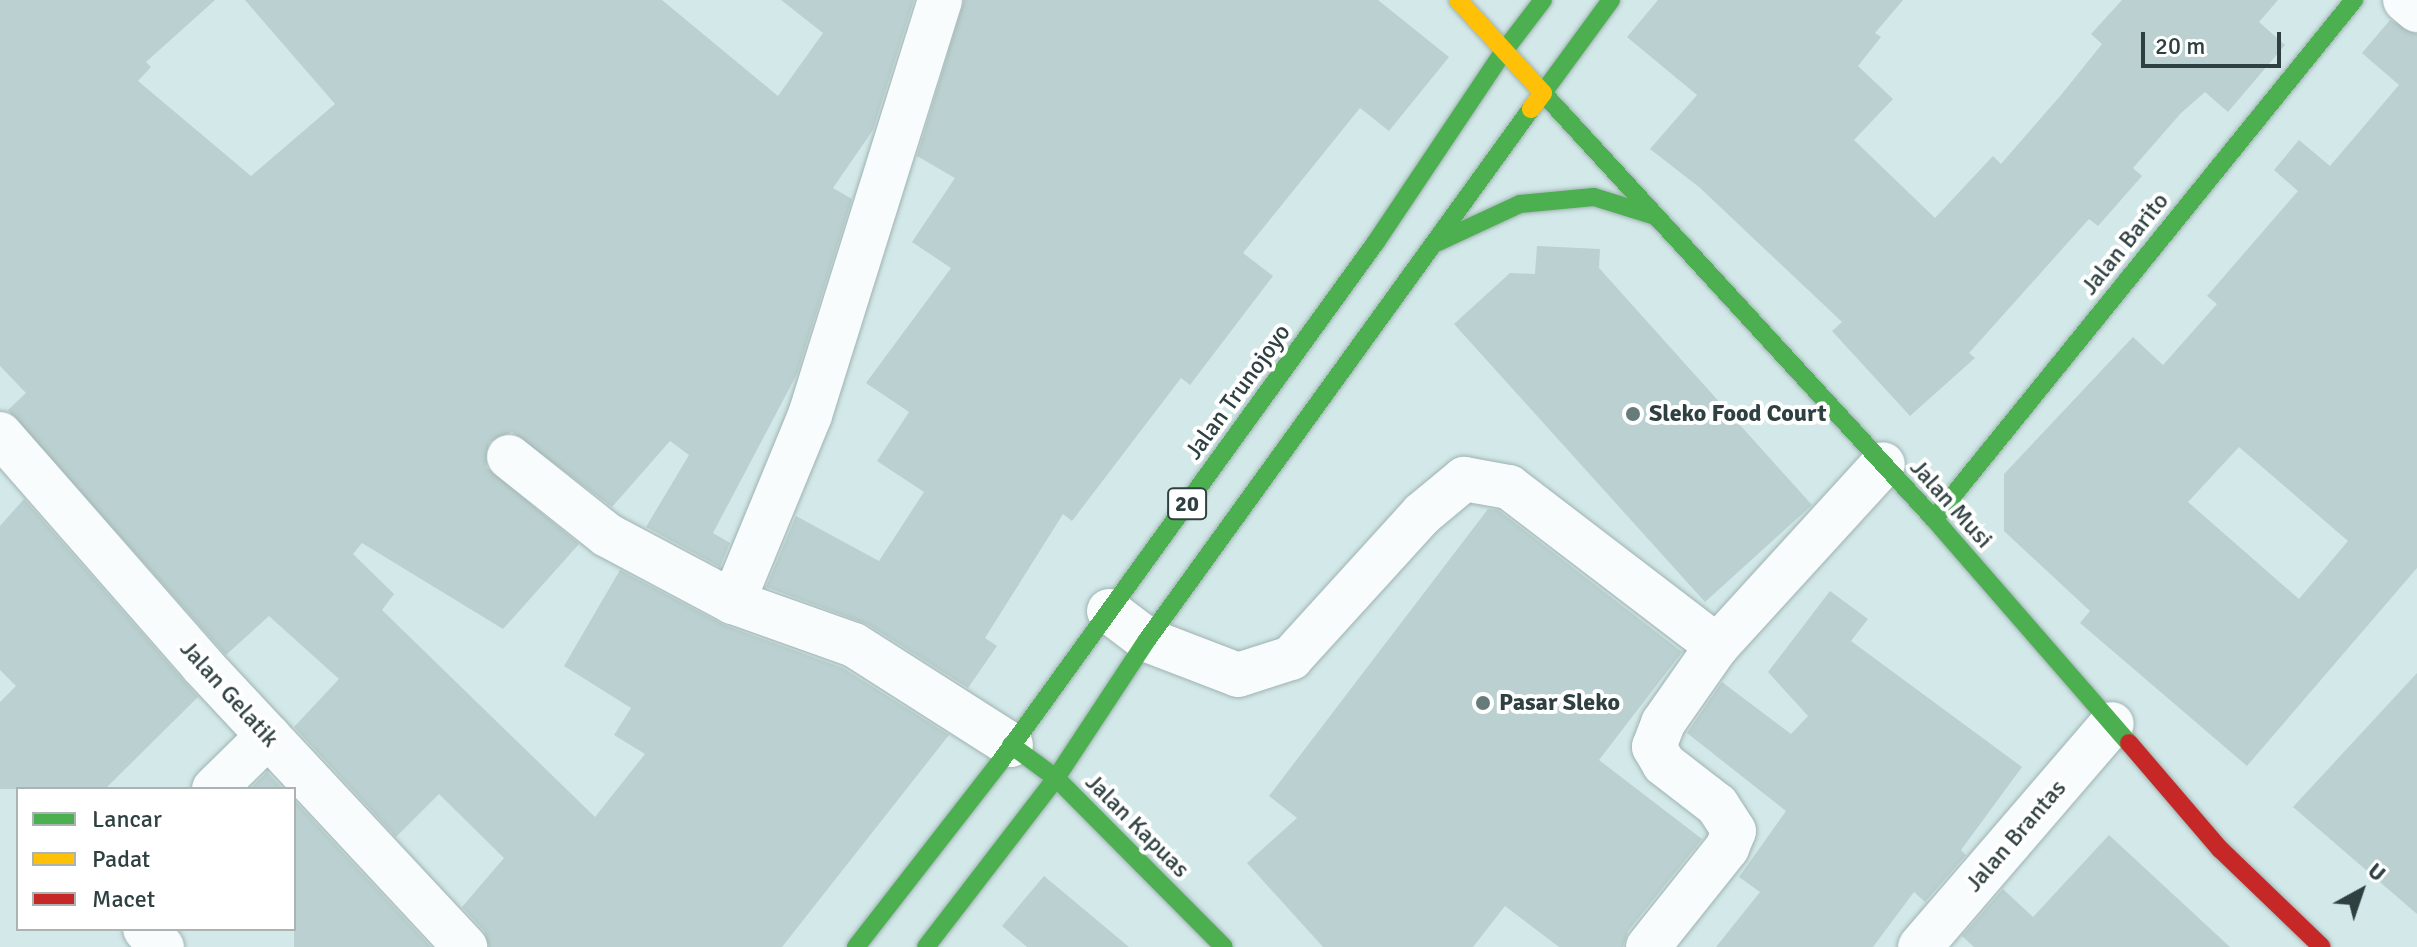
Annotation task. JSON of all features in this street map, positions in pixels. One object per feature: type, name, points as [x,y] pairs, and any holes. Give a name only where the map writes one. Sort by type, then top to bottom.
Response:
[{"type":"main road","name":"Jalan Musi","points":[[1458,0],[1934,519],[2220,849],[2322,947]]},
{"type":"main road","name":"Jalan Trunojoyo","points":[[856,947],[1109,611],[1376,242],[1504,51],[1543,0]]},
{"type":"main road","points":[[1543,93],[1611,0]]},
{"type":"main road","name":"Jalan Barito","points":[[1934,519],[2354,0]]},
{"type":"main road","name":"20","points":[[926,947],[1056,778],[1147,640],[1543,93]]},
{"type":"main road","points":[[1429,247],[1477,220],[1520,204],[1594,197],[1655,216]]},
{"type":"main road","name":"Jalan Kapuas","points":[[1011,745],[1056,778],[1224,947]]},
{"type":"street","points":[[733,602],[810,415],[940,0]]},
{"type":"street","points":[[2405,0],[2417,10]]},
{"type":"street","name":"Jalan Gelatik","points":[[0,434],[268,736],[465,947]]},
{"type":"street","points":[[509,457],[607,535],[733,602],[854,645],[1011,745]]},
{"type":"street","points":[[1648,947],[1727,848],[1734,831],[1717,805],[1664,764],[1654,747],[1663,723],[1717,646],[1883,464]]},
{"type":"street","points":[[1109,611],[1147,640],[1238,675],[1291,658],[1422,514],[1464,479],[1509,487],[1717,646]]},
{"type":"street","name":"Jalan Brantas","points":[[1920,947],[2112,724]]},
{"type":"street","points":[[216,787],[268,736]]},
{"type":"street","points":[[147,931],[162,947]]},
{"type":"building","points":[[0,0],[215,0],[146,62],[151,67],[138,81],[251,176],[335,104],[245,0],[662,0],[778,96],[823,33],[781,0],[914,0],[873,130],[833,188],[852,199],[797,374],[713,533],[730,543],[720,567],[646,527],[689,455],[670,441],[612,507],[512,432],[489,442],[486,467],[579,544],[503,629],[362,543],[353,554],[394,594],[382,610],[595,817],[645,754],[614,735],[631,708],[564,666],[620,570],[724,625],[843,668],[949,735],[782,947],[489,947],[484,931],[462,907],[504,858],[439,794],[396,837],[294,727],[339,679],[269,616],[226,655],[8,410],[26,393],[0,366]]},
{"type":"building","points":[[964,0],[1378,0],[1449,57],[1389,131],[1360,108],[1243,253],[1273,276],[1190,385],[1181,378],[1072,521],[1063,514],[985,638],[997,646],[968,688],[867,624],[766,587],[796,516],[879,561],[924,492],[877,461],[909,412],[866,383],[951,268],[912,242],[955,178],[917,156]]},
{"type":"building","points":[[1658,0],[1903,0],[1875,33],[1881,37],[1858,66],[1893,99],[1854,140],[1935,218],[1993,156],[2001,164],[2061,95],[2102,44],[2091,34],[2122,0],[2278,0],[2259,22],[2285,45],[2228,112],[2205,92],[2181,113],[2133,168],[2142,176],[2098,226],[2089,219],[1969,353],[1975,358],[1910,416],[1832,331],[1842,322],[1699,187],[1650,149],[1697,95],[1627,37]]},
{"type":"building","points":[[2390,20],[2417,34],[2417,568],[2247,766],[2080,623],[2090,611],[2004,531],[2004,474],[2133,337],[2163,365],[2217,304],[2207,296],[2298,191],[2274,170],[2299,140],[2330,166],[2399,85],[2362,53]],"holes":[[[2239,447],[2348,541],[2299,599],[2188,502]]]},
{"type":"building","name":"Sleko Food Court","points":[[1537,246],[1600,249],[1599,268],[1812,505],[1705,602],[1454,324],[1510,273],[1535,274]]},
{"type":"building","points":[[24,499],[198,697],[107,787],[0,789],[0,702],[16,686],[0,670],[0,526]]},
{"type":"building","name":"Pasar Sleko","points":[[1488,509],[1498,510],[1682,652],[1599,760],[1702,839],[1628,931],[1623,947],[1559,947],[1505,906],[1473,947],[1323,947],[1247,863],[1297,818],[1269,796]]},
{"type":"building","points":[[1830,591],[1868,619],[1851,641],[2022,767],[1961,850],[1966,855],[1925,902],[1914,892],[1873,947],[1716,947],[1760,892],[1739,877],[1786,811],[1687,733],[1722,682],[1791,734],[1808,716],[1768,672]]},
{"type":"building","points":[[2417,673],[2417,914],[2293,807]]},
{"type":"building","points":[[267,772],[281,787],[252,787]]},
{"type":"building","points":[[296,802],[431,947],[294,947],[296,931]]},
{"type":"building","points":[[2109,835],[2230,947],[1974,947],[1962,936],[2003,889],[2033,917]]},
{"type":"building","points":[[1044,876],[1129,947],[1027,947],[1002,926]]},
{"type":"traffic: fast","points":[[1504,51],[1543,0]]},
{"type":"traffic: fast","points":[[1611,0],[1543,93],[1934,519],[2129,743]]},
{"type":"traffic: fast","points":[[1934,519],[2354,0]]},
{"type":"traffic: fast","points":[[856,947],[1000,762],[1376,242],[1504,51]]},
{"type":"traffic: fast","points":[[926,947],[1056,778],[1147,640],[1531,109]]},
{"type":"traffic: fast","points":[[1438,242],[1520,204],[1594,197],[1655,216]]},
{"type":"traffic: fast","points":[[1011,745],[1056,778],[1224,947]]},
{"type":"traffic: slow","points":[[1458,0],[1543,93],[1531,109]]},
{"type":"traffic: jam","points":[[2129,743],[2220,849],[2322,947]]},
{"type":"place","name":"Sleko Food Court","points":[[1633,414]]},
{"type":"place","name":"Pasar Sleko","points":[[1483,703]]}]
